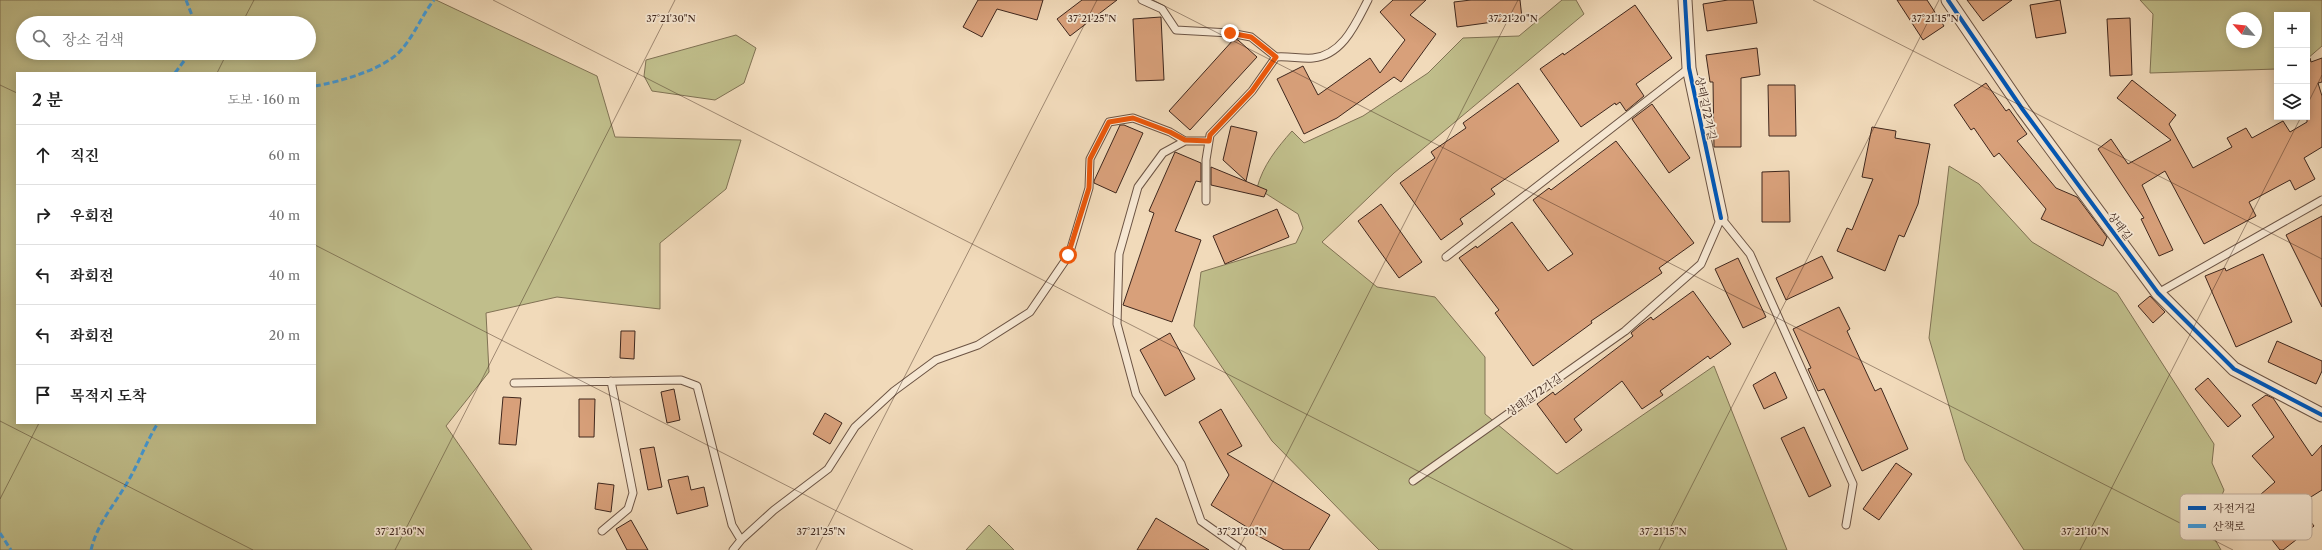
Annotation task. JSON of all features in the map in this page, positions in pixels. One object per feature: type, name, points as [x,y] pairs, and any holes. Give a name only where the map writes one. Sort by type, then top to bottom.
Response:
[{"type":"street","name":"상태길72가길","points":[[1685,0],[1689,68],[1721,218]]},
{"type":"street","name":"상태길","points":[[1948,0],[2023,110],[2158,293],[2234,369],[2322,415]]},
{"type":"lane","points":[[1142,0],[1162,9],[1176,30],[1230,33],[1251,37],[1276,57],[1314,58],[1337,50],[1352,30],[1368,0]]},
{"type":"lane","points":[[1206,201],[1206,160],[1210,135],[1252,91],[1276,57]]},
{"type":"lane","points":[[1446,257],[1689,68]]},
{"type":"lane","points":[[733,550],[741,540],[774,510],[828,469],[855,427],[894,391],[936,360],[978,345],[1030,312],[1068,255],[1089,188],[1090,159],[1109,122],[1133,118],[1170,132],[1185,140],[1209,141]]},
{"type":"lane","points":[[1185,140],[1163,153],[1138,187],[1119,254],[1117,324],[1136,394],[1182,464],[1201,521],[1242,550]]},
{"type":"lane","points":[[2158,293],[2322,200]]},
{"type":"lane","points":[[1721,218],[1750,254],[1853,484],[1846,525]]},
{"type":"lane","name":"상태길72가길","points":[[1413,481],[1625,331],[1701,264],[1721,218]]},
{"type":"lane","points":[[514,383],[681,380],[697,386],[732,525],[741,540]]},
{"type":"lane","points":[[602,532],[628,509],[633,493],[611,381]]},
{"type":"shaded area","points":[[0,0],[436,0],[597,76],[615,137],[741,140],[726,189],[660,243],[660,309],[557,297],[486,313],[489,372],[446,426],[532,550],[0,550]]},
{"type":"shaded area","points":[[1562,0],[1576,0],[1584,14],[1394,173],[1322,242],[1377,287],[1435,297],[1485,357],[1485,414],[1557,474],[1714,366],[1787,550],[1379,550],[1272,441],[1194,326],[1201,272],[1296,243],[1303,228],[1298,214],[1257,188],[1267,164],[1276,150],[1292,131],[1304,143],[1363,116],[1428,73],[1463,38],[1519,36]]},
{"type":"shaded area","points":[[2140,0],[2322,0],[2322,46],[2310,56],[2310,12],[2274,12],[2274,69],[2150,73],[2153,14]]},
{"type":"shaded area","points":[[736,35],[756,48],[744,83],[715,100],[652,91],[644,76],[646,60]]},
{"type":"shaded area","points":[[1949,166],[1979,184],[2032,242],[2117,293],[2214,444],[2212,463],[2224,490],[2222,494],[2180,494],[2180,540],[2215,540],[2221,550],[2024,550],[1965,460],[1929,338]]},
{"type":"shaded area","points":[[989,525],[1014,550],[966,550]]},
{"type":"building","points":[[978,0],[1043,0],[1037,20],[997,9],[982,37],[963,27]]},
{"type":"building","points":[[1082,0],[1117,0],[1070,36],[1057,19]]},
{"type":"building","points":[[1393,0],[1426,0],[1410,15],[1436,34],[1401,82],[1394,77],[1337,118],[1304,134],[1277,79],[1303,66],[1318,95],[1370,58],[1380,73],[1405,40],[1380,12]]},
{"type":"building","points":[[1471,0],[1520,0],[1522,18],[1457,27],[1454,2]]},
{"type":"building","points":[[1728,0],[1753,0],[1757,23],[1707,31],[1703,4]]},
{"type":"building","points":[[1897,0],[1927,0],[1944,26],[1923,40]]},
{"type":"building","points":[[1967,0],[2012,0],[1983,21]]},
{"type":"building","points":[[2060,0],[2066,33],[2036,38],[2030,5]]},
{"type":"building","points":[[1635,5],[1672,58],[1636,84],[1644,96],[1626,111],[1620,102],[1616,105],[1615,103],[1581,127],[1540,69],[1563,53],[1564,55]]},
{"type":"building","points":[[1161,17],[1164,80],[1136,81],[1133,19]]},
{"type":"building","points":[[2130,18],[2132,75],[2110,76],[2107,19]]},
{"type":"building","points":[[1234,39],[1238,40],[1257,57],[1190,130],[1169,111]]},
{"type":"building","points":[[1757,48],[1760,75],[1741,78],[1741,147],[1714,147],[1713,82],[1710,82],[1706,55]]},
{"type":"building","points":[[2310,58],[2311,62],[2322,58],[2322,82],[2318,83],[2322,96],[2322,147],[2304,158],[2315,179],[2295,190],[2290,180],[2249,202],[2256,216],[2204,244],[2165,171],[2142,185],[2173,250],[2159,256],[2141,219],[2144,218],[2098,149],[2111,139],[2128,164],[2171,140],[2117,98],[2132,80],[2176,115],[2169,124],[2193,168],[2232,147],[2227,138],[2246,128],[2252,138],[2283,121],[2290,132],[2307,122],[2307,120],[2310,120]]},
{"type":"building","points":[[1518,83],[1559,141],[1491,189],[1495,194],[1460,219],[1463,224],[1441,240],[1400,183],[1435,158],[1431,152],[1466,128],[1463,123]]},
{"type":"building","points":[[1986,83],[2006,111],[2009,109],[2027,134],[2017,141],[2056,188],[2077,197],[2107,237],[2103,246],[2041,219],[2046,209],[1999,153],[1994,157],[1974,128],[1971,130],[1954,105]]},
{"type":"building","points":[[1768,85],[1795,85],[1796,136],[1769,136]]},
{"type":"building","points":[[1652,104],[1690,158],[1669,173],[1632,119]]},
{"type":"building","points":[[1120,125],[1124,125],[1143,133],[1116,193],[1094,183],[1094,181]]},
{"type":"building","points":[[1231,126],[1257,132],[1246,181],[1223,160]]},
{"type":"building","points":[[1872,127],[1896,131],[1895,138],[1930,144],[1918,204],[1904,237],[1899,235],[1885,271],[1837,251],[1847,228],[1852,230],[1873,179],[1862,177]]},
{"type":"building","points":[[1616,141],[1694,243],[1659,268],[1662,273],[1591,321],[1592,323],[1533,366],[1495,313],[1499,310],[1459,258],[1476,246],[1477,248],[1512,222],[1548,271],[1573,254],[1533,200],[1549,188],[1551,190]]},
{"type":"building","points":[[1175,152],[1201,163],[1201,182],[1196,181],[1175,231],[1201,240],[1172,322],[1123,305],[1154,213],[1149,211]]},
{"type":"building","points":[[1211,167],[1267,190],[1264,197],[1211,185]]},
{"type":"building","points":[[1789,171],[1790,222],[1762,222],[1762,172]]},
{"type":"building","points":[[1381,204],[1422,262],[1399,278],[1358,221]]},
{"type":"building","points":[[1277,209],[1289,237],[1225,264],[1213,236]]},
{"type":"building","points":[[2322,216],[2322,307],[2286,235]]},
{"type":"building","points":[[2263,254],[2292,322],[2236,347],[2205,276],[2225,268],[2226,271]]},
{"type":"building","points":[[1822,256],[1833,278],[1786,300],[1776,278]]},
{"type":"building","points":[[1738,258],[1766,317],[1743,328],[1715,269]]},
{"type":"building","points":[[1693,291],[1731,344],[1710,359],[1708,356],[1660,391],[1663,395],[1642,409],[1622,381],[1574,419],[1582,430],[1566,443],[1537,404],[1553,392],[1555,395],[1633,336],[1631,333],[1651,317],[1653,320]]},
{"type":"building","points":[[2150,296],[2165,312],[2153,323],[2138,306]]},
{"type":"building","points":[[1839,307],[1850,329],[1847,331],[1875,391],[1881,388],[1908,449],[1862,471],[1824,389],[1818,391],[1808,369],[1811,368],[1793,329]]},
{"type":"building","points":[[621,331],[635,331],[634,359],[620,358]]},
{"type":"building","points":[[1170,333],[1195,379],[1165,396],[1140,350]]},
{"type":"building","points":[[2277,341],[2322,361],[2322,371],[2316,384],[2268,362]]},
{"type":"building","points":[[1775,372],[1787,398],[1764,409],[1753,385]]},
{"type":"building","points":[[2208,378],[2241,416],[2228,427],[2195,389]]},
{"type":"building","points":[[674,389],[680,420],[667,423],[661,392]]},
{"type":"building","points":[[2266,395],[2273,398],[2312,456],[2322,445],[2322,490],[2312,496],[2312,494],[2261,494],[2275,482],[2252,456],[2274,437],[2252,405]]},
{"type":"building","points":[[503,397],[521,398],[516,445],[499,444]]},
{"type":"building","points":[[579,399],[595,399],[594,437],[579,437]]},
{"type":"building","points":[[1221,409],[1242,446],[1227,454],[1330,515],[1309,550],[1284,550],[1249,531],[1250,529],[1211,505],[1229,475],[1199,422]]},
{"type":"building","points":[[825,413],[842,423],[830,444],[813,434]]},
{"type":"building","points":[[1804,427],[1831,486],[1809,497],[1781,438]]},
{"type":"building","points":[[654,447],[662,487],[648,490],[640,449]]},
{"type":"building","points":[[1896,463],[1912,474],[1879,520],[1863,509]]},
{"type":"building","points":[[688,476],[691,490],[704,487],[708,506],[677,514],[668,480]]},
{"type":"building","points":[[598,483],[614,485],[611,512],[595,509]]},
{"type":"building","points":[[1156,518],[1209,550],[1137,550]]},
{"type":"building","points":[[631,520],[648,550],[627,550],[616,529]]},
{"type":"building","points":[[2272,540],[2296,540],[2283,550],[2280,550]]},
{"type":"marked path","points":[[186,0],[192,16]]},
{"type":"marked path","points":[[316,86],[362,74],[385,63],[395,56],[407,43],[434,0]]},
{"type":"marked path","points":[[176,72],[185,60]]},
{"type":"marked path","points":[[91,550],[106,515],[122,492],[157,424]]},
{"type":"marked path","points":[[0,533],[11,550]]},
{"type":"cycle path","points":[[1685,0],[1689,68],[1721,218]]},
{"type":"cycle path","points":[[1948,0],[2023,110],[2158,293],[2234,369],[2322,415]]},
{"type":"route","points":[[1068,255],[1089,188],[1090,159],[1109,122],[1133,118],[1170,132],[1185,140],[1209,141],[1210,135],[1252,91],[1276,57],[1251,37],[1230,33]]}]
